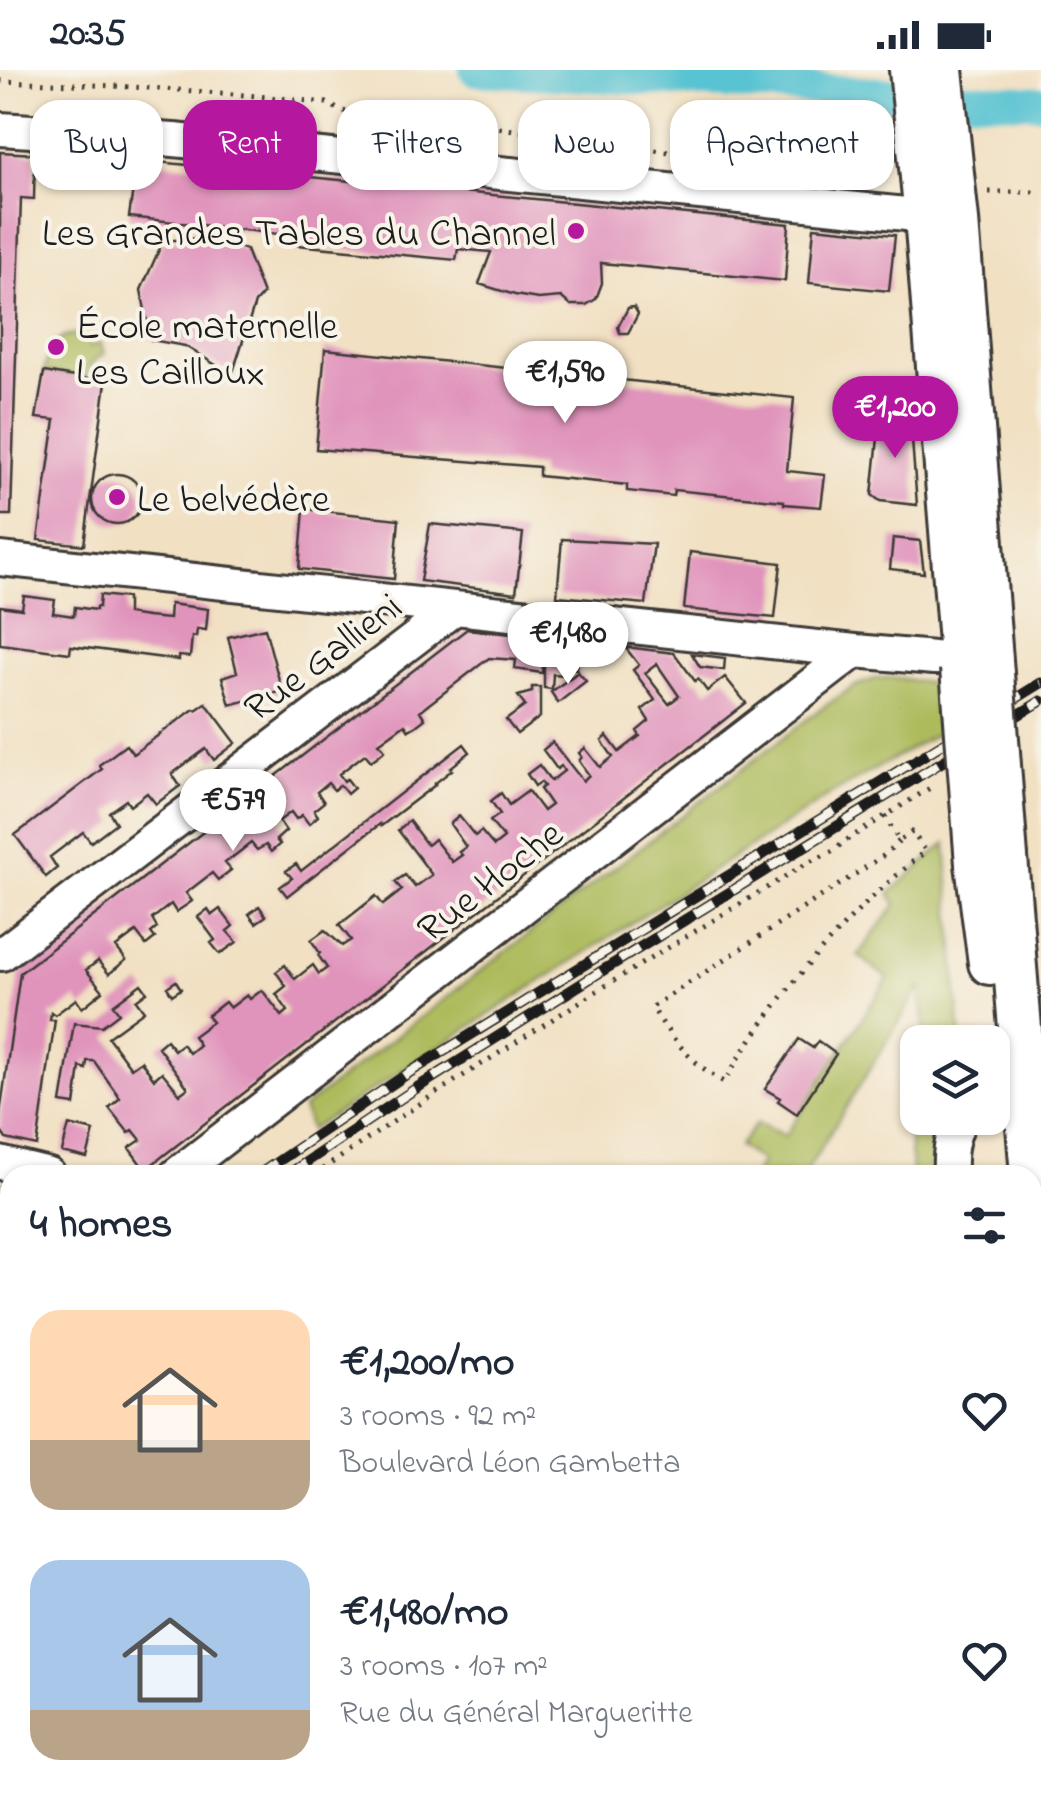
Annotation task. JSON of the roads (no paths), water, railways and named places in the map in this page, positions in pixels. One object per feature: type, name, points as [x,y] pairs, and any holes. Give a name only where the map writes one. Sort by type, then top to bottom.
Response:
[{"type":"main road","points":[[911,70],[937,171]]},
{"type":"main road","points":[[941,70],[937,171],[976,662],[992,860],[1029,1165]]},
{"type":"main road","points":[[992,860],[980,906],[997,1025]]},
{"type":"main road","points":[[1010,1119],[1028,1165]]},
{"type":"street","points":[[0,130],[174,140],[941,218]]},
{"type":"street","points":[[0,559],[976,662]]},
{"type":"street","name":"Rue Gallieni","points":[[1,957],[455,608]]},
{"type":"street","name":"Rue Hoche","points":[[189,1165],[855,651]]},
{"type":"street","points":[[949,1165],[952,1135]]},
{"type":"waterway","points":[[475,70],[1041,102]]},
{"type":"railway","points":[[273,1165],[407,1074],[1041,683]]},
{"type":"railway","points":[[302,1165],[597,974],[1041,701]]},
{"type":"place","name":"Les Grandes Tables du Channel","points":[[576,231]]},
{"type":"place","name":"École maternelle Les Cailloux","points":[[56,347]]},
{"type":"place","name":"Le belvédère","points":[[117,497]]}]
